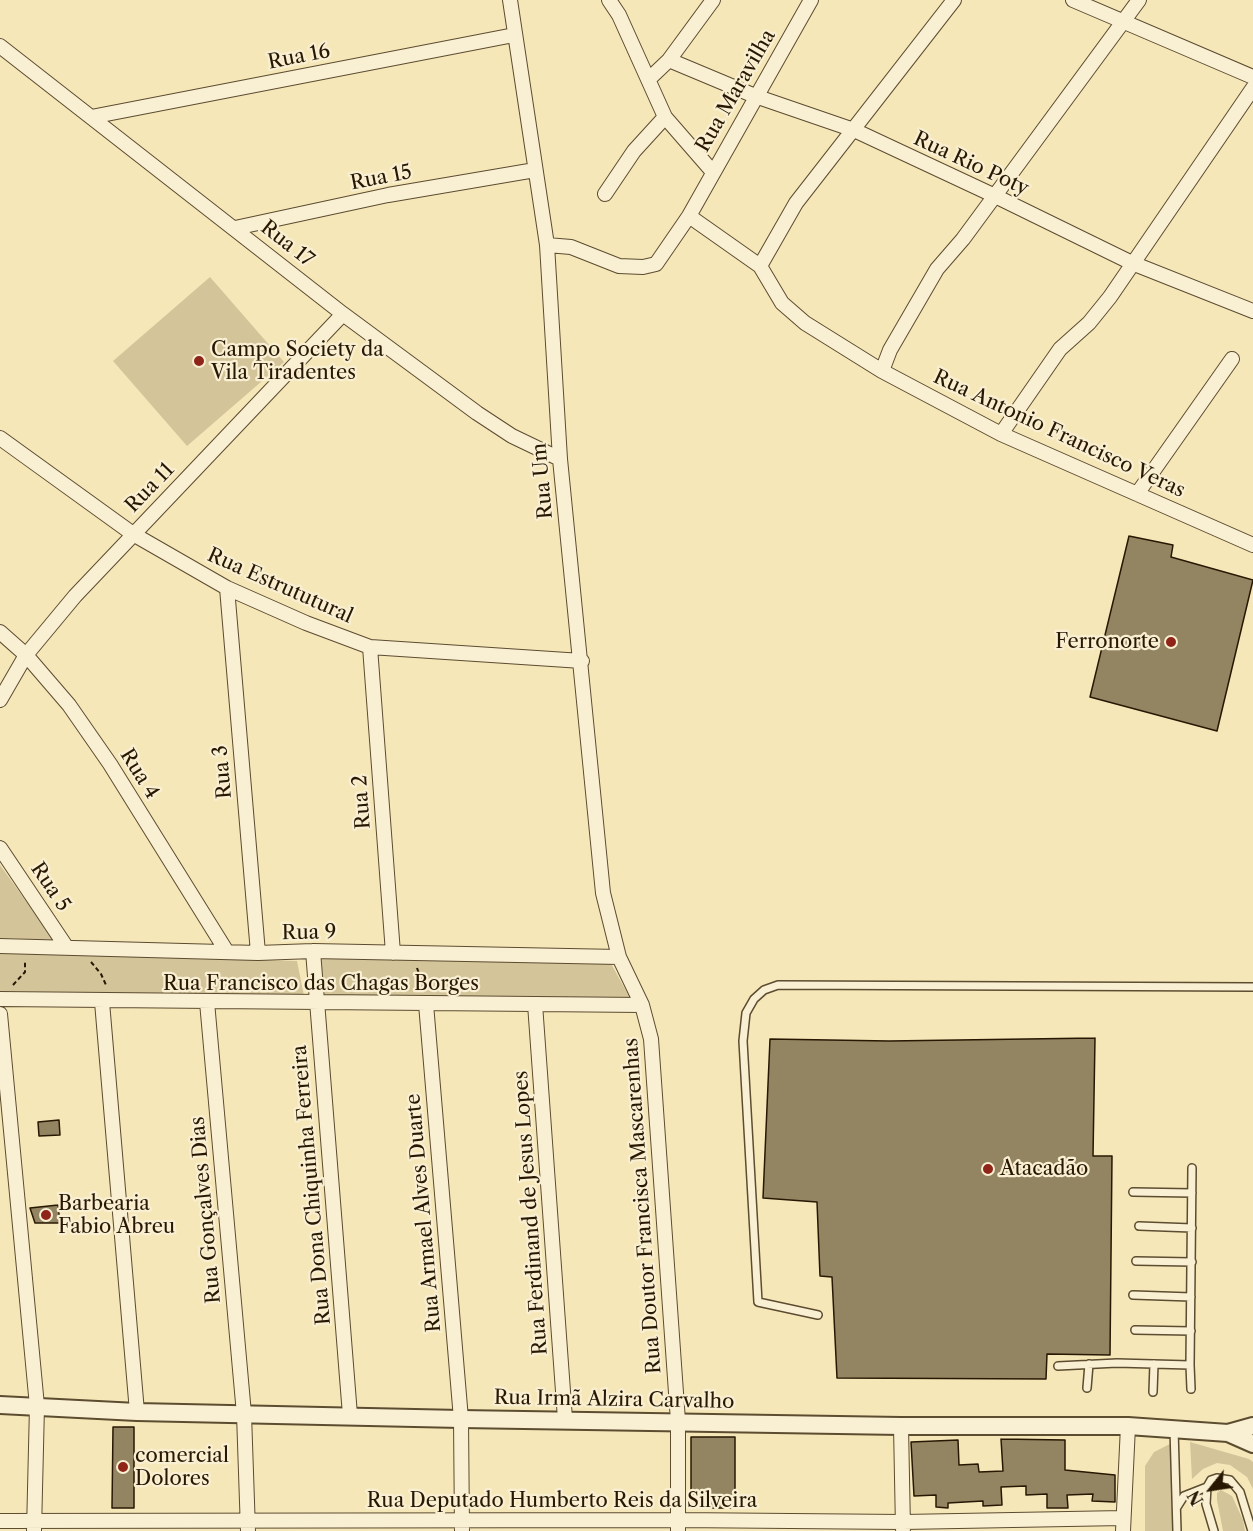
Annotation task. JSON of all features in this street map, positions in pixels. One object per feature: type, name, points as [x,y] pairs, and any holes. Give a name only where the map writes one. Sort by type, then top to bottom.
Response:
[{"type":"street","name":"Rua Um","points":[[510,0],[547,245],[560,459],[582,662],[603,893],[619,957]]},
{"type":"street","points":[[609,0],[665,117],[712,171]]},
{"type":"street","points":[[649,80],[669,60],[712,0]]},
{"type":"street","name":"Rua Maravilha","points":[[688,216],[811,0]]},
{"type":"street","points":[[760,266],[796,203],[954,0]]},
{"type":"street","points":[[1073,0],[1253,77]]},
{"type":"street","points":[[882,371],[890,350],[927,285],[1139,0]]},
{"type":"street","name":"Rua 16","points":[[91,117],[514,35]]},
{"type":"street","name":"Rua 17","points":[[0,46],[343,314],[477,413],[512,436],[560,459]]},
{"type":"street","name":"Rua Rio Poty","points":[[669,60],[755,96],[854,130],[1131,263],[1253,311]]},
{"type":"street","points":[[1001,434],[1060,349],[1089,323],[1110,297],[1131,263],[1253,88]]},
{"type":"street","points":[[605,194],[633,151],[665,117]]},
{"type":"street","name":"Rua 15","points":[[235,228],[388,195],[535,170]]},
{"type":"street","points":[[547,245],[583,250],[619,266],[649,267],[661,258],[688,216]]},
{"type":"street","name":"Rua Antonio Francisco Veras","points":[[688,216],[760,266],[782,303],[792,312],[882,371],[1001,434],[1253,545]]},
{"type":"street","name":"Rua 11","points":[[0,700],[26,656],[75,596],[343,314]]},
{"type":"street","points":[[1137,494],[1232,358]]},
{"type":"street","name":"Rua Estrututural","points":[[0,438],[133,534],[227,588],[306,623],[370,647],[582,662]]},
{"type":"street","name":"Rua 3","points":[[227,588],[258,953]]},
{"type":"street","name":"Rua 4","points":[[0,632],[26,656],[69,705],[110,764],[227,952]]},
{"type":"street","name":"Rua 2","points":[[370,647],[393,953]]},
{"type":"street","name":"Rua 5","points":[[0,848],[67,948]]},
{"type":"street","name":"Rua 9","points":[[0,946],[258,953],[313,951],[619,957]]},
{"type":"street","name":"Rua Dona Chiquinha Ferreira","points":[[313,951],[350,1415]]},
{"type":"street","name":"Rua Doutor Francisca Mascarenhas","points":[[619,957],[642,1005],[651,1039],[678,1421],[678,1525]]},
{"type":"street","name":"Rua Francisco das Chagas Borges","points":[[1,999],[102,1002],[642,1005]]},
{"type":"street","points":[[102,1002],[137,1412]]},
{"type":"street","name":"Rua Gonçalves Dias","points":[[207,1002],[244,1414],[248,1526]]},
{"type":"street","name":"Rua Armael Alves Duarte","points":[[426,1004],[461,1419],[462,1525]]},
{"type":"street","name":"Rua Ferdinand de Jesus Lopes","points":[[536,1004],[565,1419]]},
{"type":"street","points":[[0,1014],[37,1406],[34,1526]]},
{"type":"street","name":"Rua Irmã Alzira Carvalho","points":[[0,1405],[137,1412],[461,1419],[901,1426],[1128,1426],[1228,1433],[1253,1444]]},
{"type":"street","points":[[901,1426],[903,1527]]},
{"type":"street","points":[[1123,1524],[1128,1426]]},
{"type":"street","name":"Rua Irmã Alzira Carvalho","points":[[1228,1433],[1253,1426]]},
{"type":"street","name":"Rua Deputado Humberto Reis da Silveira","points":[[0,1521],[34,1526],[903,1527],[1123,1524]]},
{"type":"lane","points":[[818,1315],[759,1302],[743,1041],[746,1013],[754,999],[764,990],[778,985],[1253,987]]},
{"type":"lane","points":[[1191,1389],[1192,1168]]},
{"type":"lane","points":[[1133,1192],[1192,1193]]},
{"type":"lane","points":[[1139,1226],[1192,1228]]},
{"type":"lane","points":[[1136,1261],[1192,1262]]},
{"type":"lane","points":[[1133,1295],[1191,1297]]},
{"type":"lane","points":[[1135,1330],[1191,1331]]},
{"type":"lane","points":[[1153,1392],[1154,1364]]},
{"type":"lane","points":[[1087,1388],[1089,1365]]},
{"type":"lane","points":[[1058,1366],[1190,1365]]},
{"type":"lane","points":[[1174,1429],[1178,1531]]},
{"type":"lane","points":[[1214,1531],[1206,1504],[1207,1487],[1211,1480],[1217,1478],[1226,1478],[1235,1485],[1246,1506],[1252,1531]]},
{"type":"lane","points":[[1177,1507],[1184,1496],[1207,1487]]},
{"type":"path","points":[[1,999],[25,972],[23,947]]},
{"type":"path","points":[[82,948],[101,974],[106,987],[102,1002]]},
{"type":"path","points":[[409,953],[426,987],[424,994],[426,1004]]},
{"type":"shaded area","name":"Campo Society da Vila Tiradentes","points":[[210,277],[284,362],[187,446],[113,361]]},
{"type":"shaded area","points":[[0,865],[54,940],[0,938]]},
{"type":"shaded area","points":[[0,953],[297,961],[304,996],[0,991]]},
{"type":"shaded area","points":[[319,955],[609,960],[630,998],[324,996]]},
{"type":"shaded area","points":[[1190,1442],[1249,1459],[1253,1462],[1253,1489],[1247,1477],[1230,1465],[1217,1463],[1203,1469],[1192,1479]]},
{"type":"shaded area","points":[[1172,1443],[1173,1531],[1145,1531],[1145,1466],[1154,1452]]},
{"type":"shaded area","points":[[1221,1490],[1232,1496],[1243,1520],[1245,1531],[1223,1531],[1217,1500],[1217,1493]]},
{"type":"building","name":"Ferronorte","points":[[1129,536],[1173,545],[1171,557],[1253,580],[1217,731],[1090,697]]},
{"type":"building","points":[[1095,1038],[1093,1156],[1112,1156],[1110,1355],[1047,1354],[1046,1379],[837,1378],[832,1277],[820,1276],[817,1202],[763,1198],[770,1039],[889,1041]]},
{"type":"building","points":[[59,1120],[60,1135],[39,1136],[38,1122]]},
{"type":"building","name":"Barbearia Fabio Abreu","points":[[58,1205],[60,1223],[35,1223],[30,1208]]},
{"type":"building","name":"comercial Dolores","points":[[113,1427],[134,1427],[134,1508],[112,1508]]},
{"type":"building","points":[[691,1437],[735,1437],[735,1508],[699,1508],[699,1500],[691,1500]]},
{"type":"building","points":[[1001,1439],[1065,1440],[1065,1470],[1115,1475],[1115,1502],[1092,1501],[1093,1494],[1067,1495],[1068,1508],[1047,1508],[1047,1494],[1026,1495],[1026,1486],[1001,1487],[1002,1505],[983,1506],[983,1501],[948,1503],[948,1508],[936,1507],[936,1495],[914,1496],[911,1442],[958,1440],[959,1465],[978,1464],[979,1472],[1003,1471]]},
{"type":"place","name":"Campo Society da Vila Tiradentes","points":[[199,361]]},
{"type":"place","name":"Ferronorte","points":[[1171,642]]},
{"type":"place","name":"Atacadão","points":[[988,1169]]},
{"type":"place","name":"Barbearia Fabio Abreu","points":[[46,1215]]},
{"type":"place","name":"comercial Dolores","points":[[123,1467]]}]
